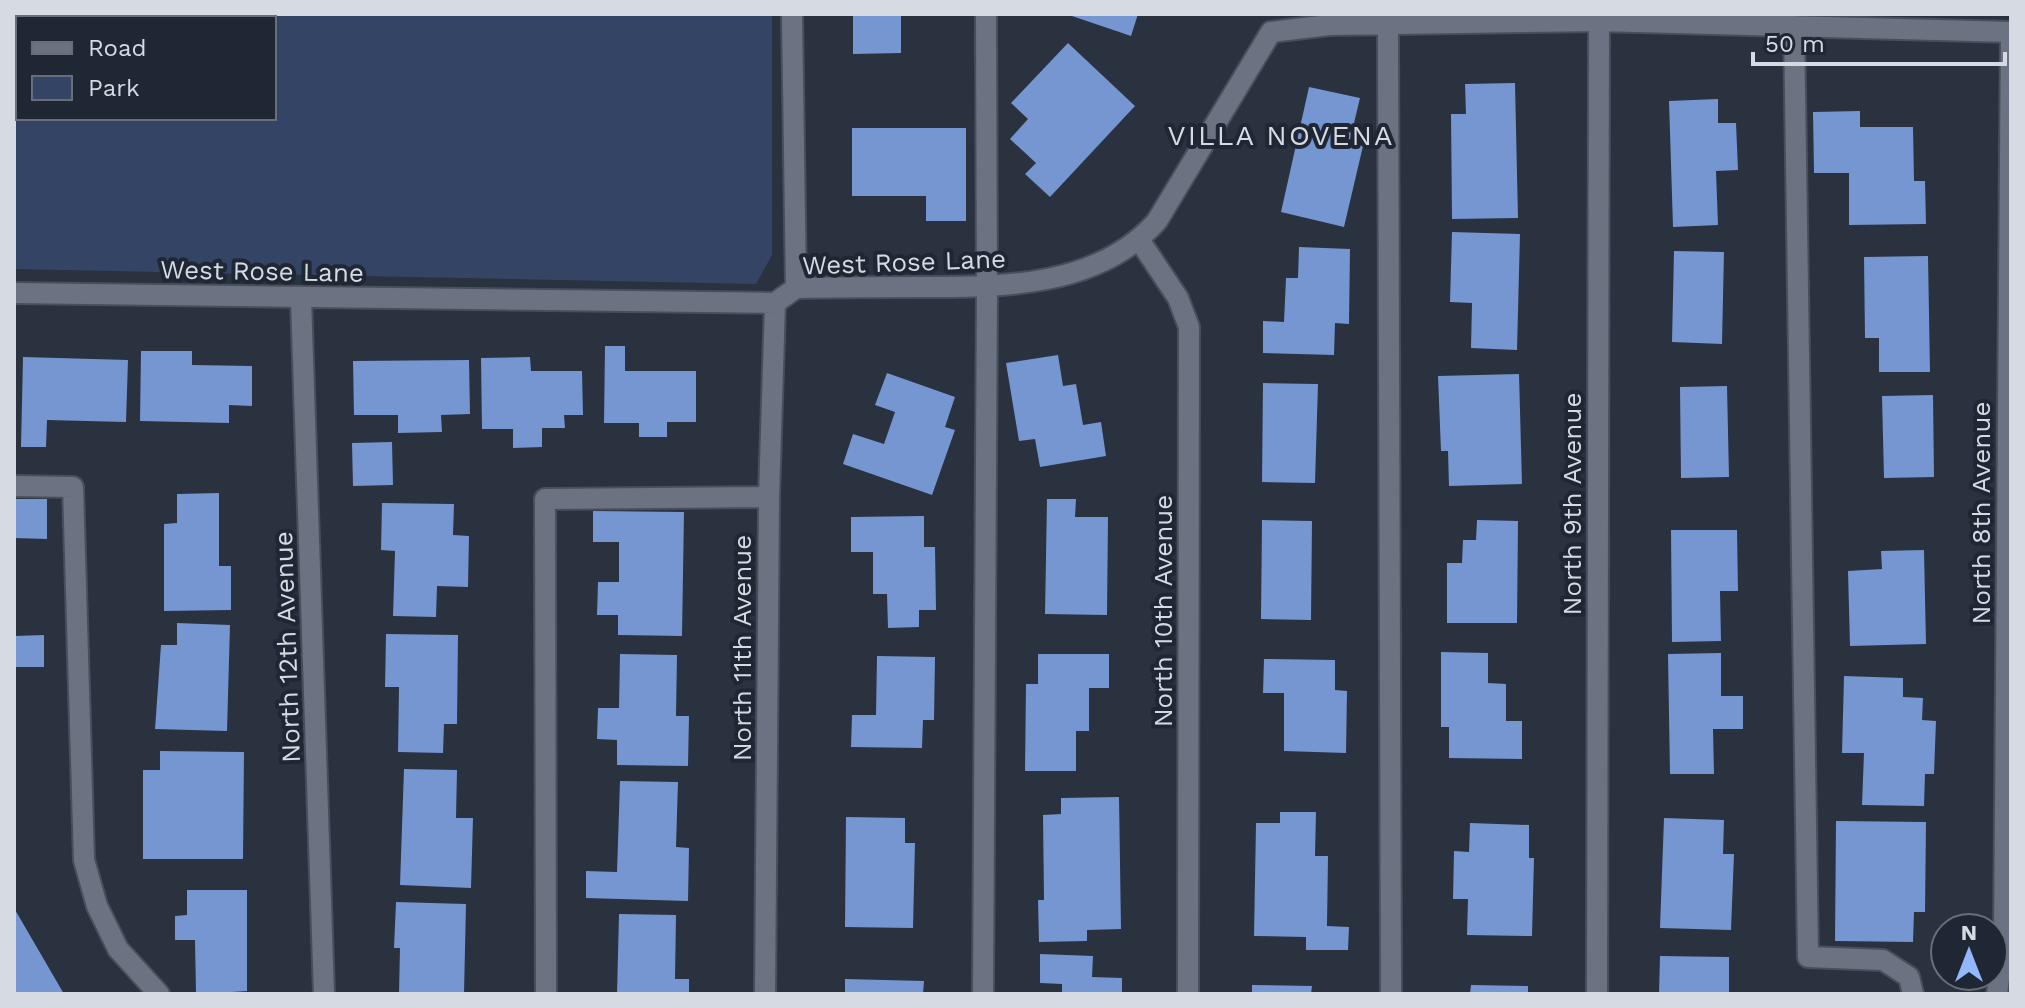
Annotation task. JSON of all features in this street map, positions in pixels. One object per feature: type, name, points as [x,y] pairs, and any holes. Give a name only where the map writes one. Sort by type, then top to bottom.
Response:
[{"type":"street","points":[[792,14],[796,288]]},
{"type":"street","points":[[983,994],[986,14]]},
{"type":"street","name":"West Rose Lane","points":[[14,293],[775,303],[796,288],[987,288],[1034,282],[1076,273],[1140,241],[1157,221],[1271,32],[1329,25],[1388,26],[1599,18],[2011,32]]},
{"type":"street","name":"North 9th Avenue","points":[[1597,994],[1599,18]]},
{"type":"street","points":[[1388,26],[1391,994]]},
{"type":"street","points":[[1794,26],[1808,957],[1883,960],[1909,977],[1913,994]]},
{"type":"street","name":"North 8th Avenue","points":[[1997,994],[2004,941],[2011,32]]},
{"type":"street","name":"North 10th Avenue","points":[[1140,241],[1178,298],[1189,327],[1188,994]]},
{"type":"street","name":"North 12th Avenue","points":[[301,299],[324,994]]},
{"type":"street","name":"North 11th Avenue","points":[[765,994],[769,497],[775,303]]},
{"type":"street","points":[[14,486],[73,487],[84,860],[97,906],[118,949],[159,994]]},
{"type":"street","points":[[546,994],[545,499],[769,497]]},
{"type":"green space","points":[[14,14],[772,14],[772,255],[756,284],[14,269]]},
{"type":"building","points":[[853,14],[901,14],[901,53],[853,54]]},
{"type":"building","points":[[1066,14],[1138,14],[1131,36]]},
{"type":"building","points":[[1068,43],[1135,106],[1050,197],[1025,174],[1036,163],[1010,139],[1028,119],[1011,103]]},
{"type":"building","points":[[1515,83],[1518,218],[1452,219],[1451,114],[1466,114],[1465,84]]},
{"type":"building","points":[[1309,87],[1360,98],[1349,144],[1363,146],[1344,227],[1281,212]]},
{"type":"building","points":[[1718,99],[1718,123],[1736,123],[1738,170],[1716,171],[1718,225],[1673,227],[1669,101]]},
{"type":"building","points":[[1860,111],[1860,127],[1913,127],[1914,181],[1925,181],[1926,224],[1849,225],[1849,173],[1814,173],[1813,112]]},
{"type":"building","points":[[852,128],[966,128],[966,221],[926,221],[926,196],[852,196]]},
{"type":"building","points":[[1452,232],[1520,234],[1517,350],[1471,348],[1472,303],[1450,302]]},
{"type":"building","points":[[1299,247],[1350,249],[1349,324],[1335,323],[1334,355],[1263,353],[1263,321],[1284,322],[1286,278],[1298,278]]},
{"type":"building","points":[[1674,251],[1724,252],[1722,344],[1672,342]]},
{"type":"building","points":[[1928,256],[1930,372],[1879,372],[1879,338],[1865,338],[1864,257]]},
{"type":"building","points":[[605,346],[625,346],[625,371],[696,371],[696,422],[667,422],[667,437],[639,437],[639,423],[604,423]]},
{"type":"building","points":[[141,351],[192,351],[192,365],[252,366],[252,406],[229,405],[229,423],[140,421]]},
{"type":"building","points":[[1058,355],[1063,386],[1076,384],[1083,425],[1101,422],[1106,456],[1040,467],[1035,439],[1019,441],[1006,363]]},
{"type":"building","points":[[23,357],[128,360],[126,422],[47,420],[46,447],[21,447]]},
{"type":"building","points":[[530,357],[531,371],[582,371],[583,415],[564,415],[565,428],[542,428],[542,447],[513,448],[513,429],[482,429],[481,358]]},
{"type":"building","points":[[469,360],[470,414],[441,415],[442,432],[398,433],[398,415],[354,415],[353,361]]},
{"type":"building","points":[[887,373],[955,397],[945,427],[955,430],[932,495],[843,464],[853,434],[884,444],[895,412],[875,405]]},
{"type":"building","points":[[1519,374],[1522,484],[1449,486],[1448,451],[1441,451],[1438,376]]},
{"type":"building","points":[[1263,383],[1318,384],[1315,483],[1262,482]]},
{"type":"building","points":[[1727,386],[1729,477],[1681,478],[1680,387]]},
{"type":"building","points":[[1933,395],[1934,477],[1884,478],[1882,396]]},
{"type":"building","points":[[392,442],[393,485],[353,486],[352,443]]},
{"type":"building","points":[[219,493],[219,566],[231,566],[231,610],[164,611],[164,524],[177,523],[177,494]]},
{"type":"building","points":[[14,499],[47,499],[47,539],[14,538]]},
{"type":"building","points":[[1047,499],[1076,499],[1075,517],[1108,517],[1107,615],[1045,614]]},
{"type":"building","points":[[382,503],[454,504],[453,535],[469,536],[468,587],[437,586],[436,617],[393,616],[395,551],[381,550]]},
{"type":"building","points":[[593,511],[684,512],[682,636],[618,635],[618,615],[597,615],[598,582],[619,582],[619,542],[593,542]]},
{"type":"building","points":[[924,516],[924,547],[935,547],[936,610],[919,610],[919,627],[888,628],[887,594],[873,594],[873,552],[851,552],[851,517]]},
{"type":"building","points":[[1262,520],[1312,521],[1311,620],[1261,619]]},
{"type":"building","points":[[1477,520],[1518,521],[1517,623],[1447,623],[1447,563],[1462,563],[1463,540],[1476,540]]},
{"type":"building","points":[[1671,530],[1737,530],[1738,591],[1720,591],[1721,641],[1672,642]]},
{"type":"building","points":[[1924,550],[1926,644],[1850,646],[1848,571],[1882,569],[1881,551]]},
{"type":"building","points":[[177,623],[230,625],[227,731],[155,729],[161,645],[177,645]]},
{"type":"building","points":[[386,634],[458,635],[457,724],[444,724],[443,753],[398,752],[399,687],[385,687]]},
{"type":"building","points":[[44,635],[44,667],[14,667],[14,636]]},
{"type":"building","points":[[1441,652],[1488,653],[1488,683],[1506,684],[1506,721],[1522,721],[1522,759],[1449,758],[1449,727],[1441,727]]},
{"type":"building","points":[[1721,653],[1721,696],[1743,696],[1743,729],[1713,729],[1714,774],[1670,774],[1668,654]]},
{"type":"building","points":[[620,654],[677,655],[676,716],[689,716],[688,766],[617,765],[617,740],[597,739],[598,708],[619,708]]},
{"type":"building","points":[[1038,654],[1109,654],[1109,688],[1089,688],[1089,731],[1076,731],[1076,771],[1025,771],[1026,684],[1038,684]]},
{"type":"building","points":[[877,656],[935,657],[934,720],[923,720],[922,748],[851,747],[852,715],[876,715]]},
{"type":"building","points":[[1264,659],[1335,660],[1335,690],[1347,691],[1346,753],[1284,751],[1284,693],[1263,693]]},
{"type":"building","points":[[1844,676],[1903,678],[1903,697],[1923,698],[1922,720],[1936,721],[1934,774],[1925,774],[1924,806],[1862,805],[1864,753],[1842,753]]},
{"type":"building","points":[[160,751],[244,752],[243,859],[143,859],[143,770],[160,770]]},
{"type":"building","points":[[404,769],[457,770],[456,818],[473,818],[471,888],[400,885]]},
{"type":"building","points":[[620,781],[678,782],[676,847],[689,848],[688,901],[586,898],[586,871],[617,872]]},
{"type":"building","points":[[1119,797],[1121,929],[1087,930],[1087,941],[1039,942],[1038,900],[1044,900],[1043,815],[1061,814],[1061,798]]},
{"type":"building","points":[[1280,812],[1316,812],[1315,856],[1328,856],[1327,926],[1349,927],[1348,950],[1306,950],[1306,937],[1254,936],[1256,823],[1280,823]]},
{"type":"building","points":[[846,817],[905,818],[905,843],[915,843],[913,928],[845,927]]},
{"type":"building","points":[[1664,818],[1724,820],[1723,854],[1734,854],[1731,930],[1660,928]]},
{"type":"building","points":[[1836,821],[1926,822],[1925,912],[1914,912],[1913,942],[1835,941]]},
{"type":"building","points":[[1470,823],[1529,825],[1529,858],[1534,858],[1532,936],[1467,935],[1468,899],[1453,899],[1454,851],[1469,852]]},
{"type":"building","points":[[187,890],[247,890],[247,991],[196,994],[195,940],[175,940],[175,916],[187,915]]},
{"type":"building","points":[[396,902],[466,904],[464,994],[399,994],[400,948],[394,948]]},
{"type":"building","points":[[14,908],[64,994],[14,994]]},
{"type":"building","points":[[619,914],[676,915],[675,979],[689,979],[689,994],[617,994]]},
{"type":"building","points":[[1040,954],[1093,956],[1092,977],[1122,978],[1122,994],[1062,994],[1062,984],[1040,983]]},
{"type":"building","points":[[1660,956],[1729,957],[1729,994],[1659,994]]},
{"type":"building","points":[[845,979],[924,981],[923,994],[845,994]]},
{"type":"building","points":[[1252,985],[1312,986],[1311,994],[1252,994]]},
{"type":"building","points":[[1471,985],[1528,986],[1528,994],[1470,994]]},
{"type":"district","name":"VILLA NOVENA","points":[[1281,135]]}]
